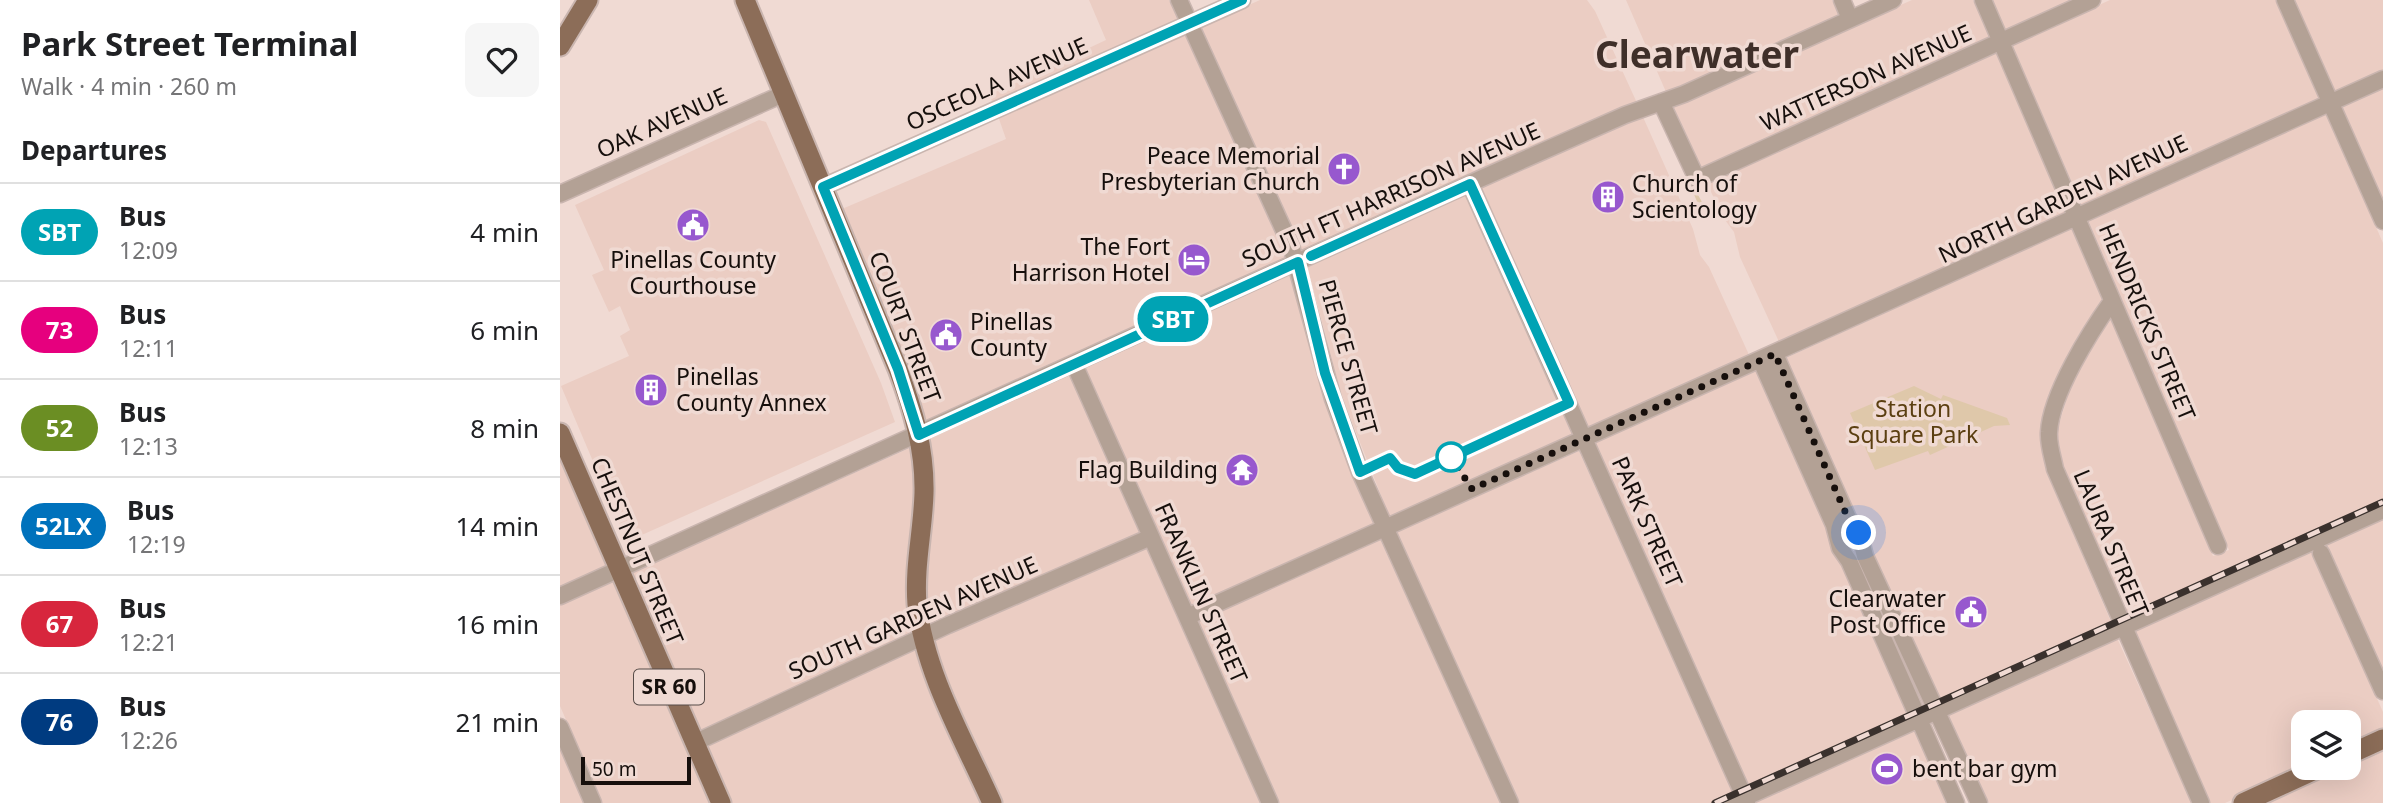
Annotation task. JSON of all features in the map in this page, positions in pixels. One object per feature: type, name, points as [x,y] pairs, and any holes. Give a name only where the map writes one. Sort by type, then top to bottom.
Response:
[{"type":"main road","points":[[560,46],[588,0]]},
{"type":"main road","points":[[735,0],[761,68],[783,94]]},
{"type":"main road","name":"COURT STREET","points":[[746,0],[898,369],[919,435],[924,492],[916,584],[923,637],[938,681],[992,803]]},
{"type":"main road","name":"CHESTNUT STREET","points":[[560,433],[721,803]]},
{"type":"main road","points":[[2361,749],[2383,739]]},
{"type":"main road","points":[[2243,803],[2293,780]]},
{"type":"street","name":"PIERCE STREET","points":[[1178,0],[1298,262],[1334,399],[1385,528],[1510,803]]},
{"type":"street","name":"OSCEOLA AVENUE","points":[[823,187],[1242,0]]},
{"type":"street","points":[[1842,0],[1850,19]]},
{"type":"street","name":"SOUTH FT HARRISON AVENUE","points":[[560,596],[1470,184],[1893,0]]},
{"type":"street","name":"HENDRICKS STREET","points":[[1983,0],[2218,546]]},
{"type":"street","name":"WATTERSON AVENUE","points":[[1654,104],[1697,179],[2092,0]]},
{"type":"street","points":[[2285,0],[2383,221]]},
{"type":"street","name":"NORTH GARDEN AVENUE","points":[[1768,358],[2383,79]]},
{"type":"street","name":"OAK AVENUE","points":[[560,194],[783,94]]},
{"type":"street","name":"PARK STREET","points":[[1470,184],[1585,439],[1742,801]]},
{"type":"street","name":"LAURA STREET","points":[[2112,301],[2085,339],[2063,386],[2049,431],[2055,469],[2122,628],[2201,803]]},
{"type":"street","points":[[1187,617],[1768,358]]},
{"type":"street","points":[[1768,358],[1848,518],[1859,533],[1865,556],[1979,803]]},
{"type":"street","points":[[1768,358],[1834,525],[1840,548],[1849,561],[1956,803]]},
{"type":"street","name":"FRANKLIN STREET","points":[[1074,364],[1270,803]]},
{"type":"street","points":[[1742,801],[2383,510]]},
{"type":"street","name":"SOUTH GARDEN AVENUE","points":[[694,743],[923,637],[1151,537]]},
{"type":"street","points":[[2321,553],[2383,691]]},
{"type":"street","points":[[560,727],[593,803]]},
{"type":"shaded area","points":[[1089,0],[1169,0],[1178,20],[992,102],[990,94],[1106,40]]},
{"type":"shaded area","points":[[1260,0],[1587,0],[1595,11],[1637,103],[1302,252],[1200,27]]},
{"type":"shaded area","points":[[1626,0],[1832,0],[1839,16],[1666,92]]},
{"type":"shaded area","points":[[1912,0],[1973,0],[1990,38],[1701,169],[1673,106]]},
{"type":"shaded area","points":[[1992,0],[2074,0],[2006,31]]},
{"type":"shaded area","points":[[2110,0],[2276,0],[2319,99],[2082,206],[2012,45]]},
{"type":"shaded area","points":[[2294,0],[2383,0],[2383,70],[2335,92]]},
{"type":"shaded area","points":[[1184,33],[1287,259],[925,424],[842,209],[1006,139],[998,116]]},
{"type":"shaded area","points":[[1996,52],[2067,213],[1780,344],[1740,257],[1734,232],[1722,216],[1707,183]]},
{"type":"shaded area","points":[[2383,87],[2383,201],[2341,106]]},
{"type":"shaded area","points":[[2326,113],[2383,243],[2383,502],[2127,617],[2063,467],[2057,431],[2070,388],[2092,343],[2110,317],[2213,556],[2229,550],[2088,220]]},
{"type":"shaded area","points":[[1643,117],[1693,229],[1700,255],[1709,267],[1750,357],[1589,430],[1481,188]]},
{"type":"shaded area","points":[[759,120],[766,122],[881,383],[895,422],[635,538],[623,532],[561,386],[629,356],[620,336],[630,330],[620,306],[609,312],[592,275],[604,270],[575,205]]},
{"type":"shaded area","points":[[1465,195],[1573,437],[1390,518],[1342,397],[1307,266]]},
{"type":"shaded area","points":[[2073,227],[2102,300],[2078,336],[2055,385],[2041,433],[2047,473],[2112,624],[1941,701],[1873,553],[1867,529],[1856,514],[1786,358]]},
{"type":"shaded area","points":[[1292,273],[1326,402],[1349,468],[1374,525],[1192,606],[1085,367]]},
{"type":"shaded area","points":[[1756,371],[1826,527],[1832,551],[1842,565],[1909,715],[1749,788],[1595,443]]},
{"type":"shaded area","points":[[1069,374],[1140,534],[930,626],[924,583],[928,439]]},
{"type":"shaded area","points":[[912,447],[915,493],[913,633],[699,732],[629,574]]},
{"type":"shaded area","points":[[1579,451],[1734,795],[1715,803],[1520,803],[1396,532]]},
{"type":"shaded area","points":[[560,455],[608,567],[560,588]]},
{"type":"shaded area","points":[[2383,518],[2383,671],[2326,544]]},
{"type":"shaded area","points":[[1380,539],[1501,803],[1279,803],[1198,620]]},
{"type":"shaded area","points":[[1146,548],[1260,803],[1002,803],[945,678],[933,641]]},
{"type":"shaded area","points":[[2311,551],[2383,712],[2383,731],[2361,741],[2361,710],[2291,710],[2291,773],[2225,803],[2210,803],[2133,631]]},
{"type":"shaded area","points":[[614,581],[712,803],[602,803],[560,706],[560,605]]},
{"type":"shaded area","points":[[2117,638],[2192,803],[1989,803],[1948,715]]},
{"type":"shaded area","points":[[918,648],[983,803],[730,803],[705,746]]},
{"type":"shaded area","points":[[1915,729],[1947,803],[1755,801]]},
{"type":"shaded area","points":[[2383,747],[2383,803],[2261,803],[2311,780],[2361,780],[2361,757]]},
{"type":"shaded area","points":[[560,749],[584,803],[560,803]]},
{"type":"green space","points":[[1684,170],[1711,218],[1705,221]]},
{"type":"green space","name":"Station Square Park","points":[[1914,386],[1941,399],[1943,395],[2007,418],[2010,425],[1994,426],[1930,455],[1928,451],[1875,470],[1850,413]]},
{"type":"railway","points":[[1715,803],[2383,502]]},
{"type":"bus line","name":"SBT","points":[[1242,0],[823,187],[898,369],[919,435],[1298,262],[1325,373],[1360,472],[1390,458],[1398,468],[1415,474],[1569,403],[1470,184],[1311,256]]},
{"type":"place","name":"Peace Memorial Presbyterian Church","points":[[1344,169]]},
{"type":"place","name":"Church of Scientology","points":[[1608,197]]},
{"type":"place","name":"Pinellas County Courthouse","points":[[693,225]]},
{"type":"place","name":"The Fort Harrison Hotel","points":[[1194,260]]},
{"type":"place","name":"Pinellas County","points":[[946,335]]},
{"type":"place","name":"Pinellas County Annex","points":[[651,390]]},
{"type":"place","name":"Flag Building","points":[[1242,470]]},
{"type":"place","name":"Clearwater Post Office","points":[[1971,612]]},
{"type":"place","name":"bent bar gym","points":[[1887,769]]},
{"type":"district","name":"Clearwater","points":[[1697,55]]},
{"type":"route","points":[[1451,457],[1472,489],[1775,354],[1848,518],[1859,533]]}]
